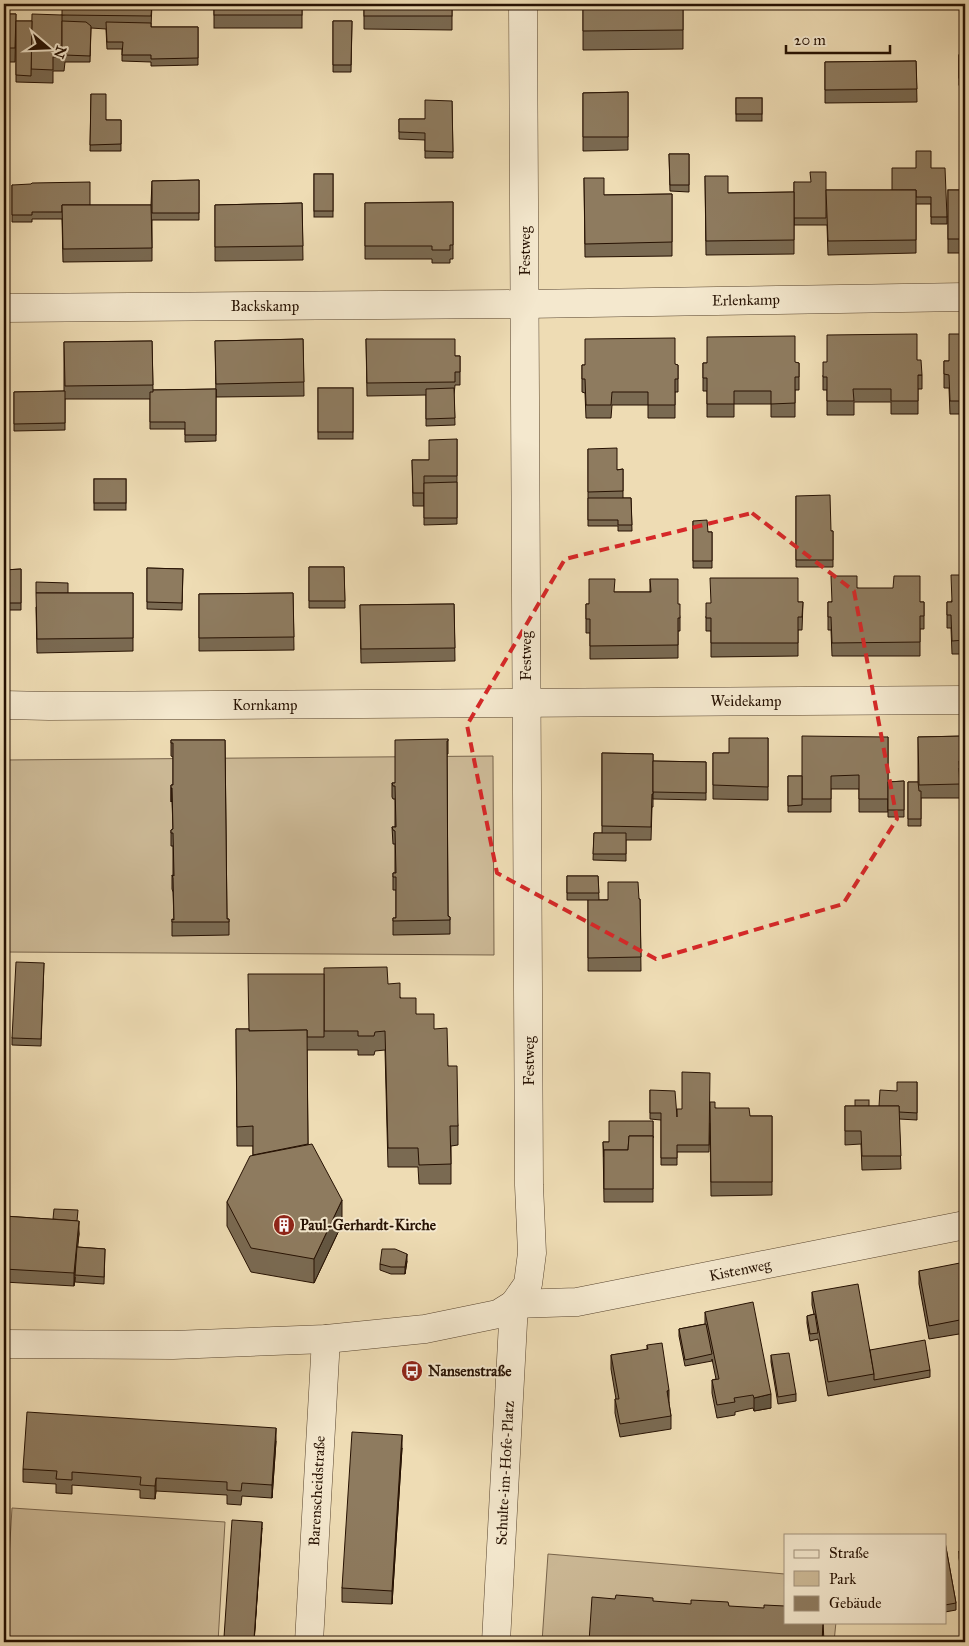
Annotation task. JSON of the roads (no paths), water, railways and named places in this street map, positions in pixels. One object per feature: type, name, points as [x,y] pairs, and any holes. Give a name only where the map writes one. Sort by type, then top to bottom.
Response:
[{"type":"street","name":"Festweg","points":[[514,1304],[528,1284],[532,1253],[529,1175],[523,4]]},
{"type":"street","name":"Erlenkamp","points":[[526,304],[965,297]]},
{"type":"street","name":"Backskamp","points":[[4,308],[526,304]]},
{"type":"street","name":"Weidekamp","points":[[526,702],[965,700]]},
{"type":"street","name":"Kornkamp","points":[[4,705],[526,702]]},
{"type":"street","name":"Kistenweg","points":[[514,1304],[577,1302],[965,1225]]},
{"type":"street","points":[[4,1344],[174,1345],[326,1339],[425,1329],[498,1314],[514,1304]]},
{"type":"street","name":"Schulte-im-Hofe-Platz","points":[[496,1642],[514,1304]]},
{"type":"street","name":"Barenscheidstraße","points":[[308,1642],[326,1339]]},
{"type":"place","name":"Paul-Gerhardt-Kirche","points":[[284,1225]]},
{"type":"place","name":"Nansenstraße","points":[[412,1371]]}]
